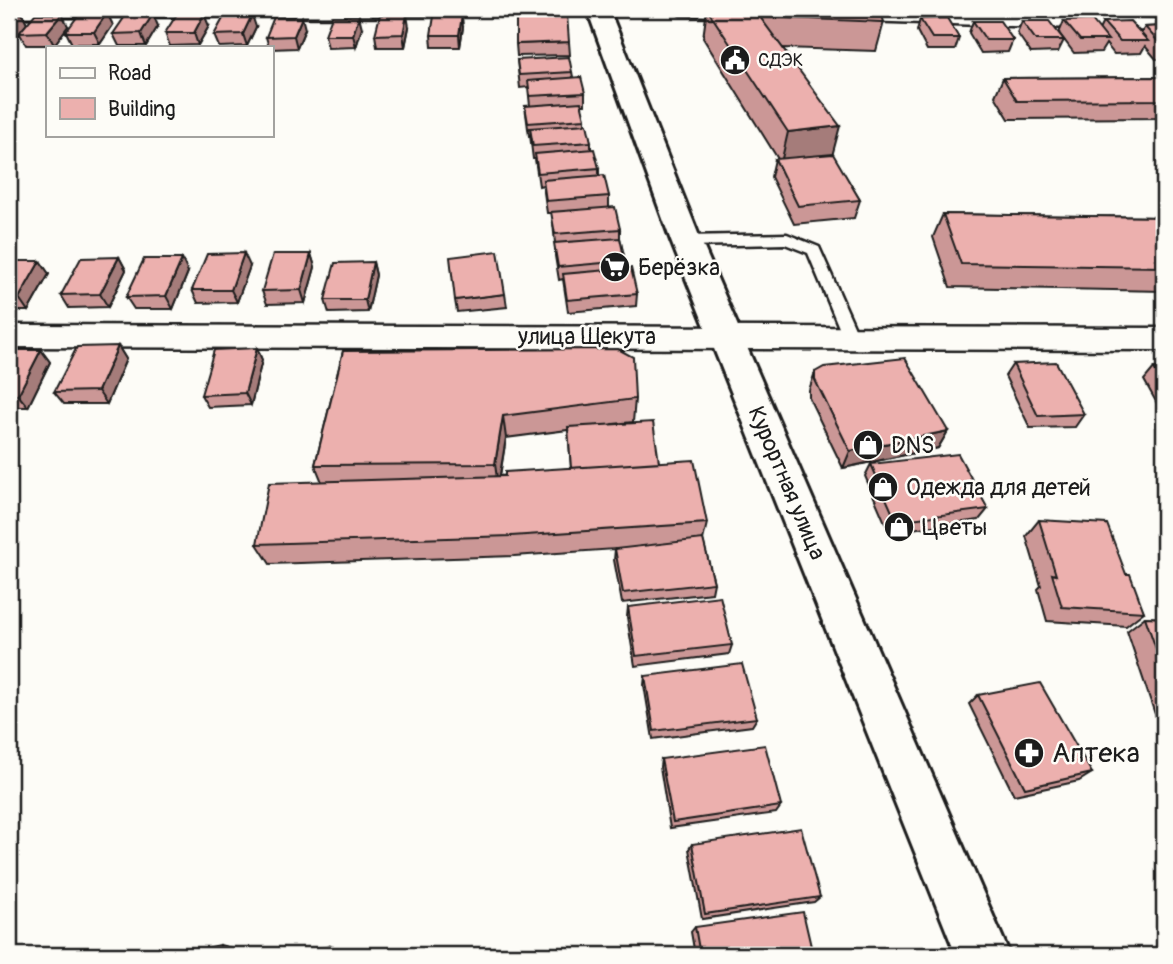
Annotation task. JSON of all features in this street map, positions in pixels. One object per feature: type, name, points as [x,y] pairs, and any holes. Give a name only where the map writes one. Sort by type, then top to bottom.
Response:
[{"type":"main road","name":"Курортная улица","points":[[598,9],[686,242],[983,955]]},
{"type":"street","points":[[9,11],[427,9]]},
{"type":"street","points":[[681,9],[777,12]]},
{"type":"street","points":[[805,13],[1164,25]]},
{"type":"street","name":"улица Щекута","points":[[9,336],[1164,339]]},
{"type":"lane","points":[[686,242],[787,239],[814,250],[851,337]]},
{"type":"building","points":[[707,9],[880,9],[884,22],[760,17],[840,126],[788,132]]},
{"type":"building","points":[[9,12],[21,12],[9,26]]},
{"type":"building","points":[[80,13],[107,13],[94,32],[66,32]]},
{"type":"building","points":[[35,14],[62,14],[47,32],[19,33]]},
{"type":"building","points":[[153,14],[141,33],[113,34],[126,15]]},
{"type":"building","points":[[177,14],[204,14],[194,33],[165,33]]},
{"type":"building","points":[[567,14],[569,42],[516,44],[516,15]]},
{"type":"building","points":[[225,15],[252,15],[243,34],[214,35]]},
{"type":"building","points":[[380,15],[407,15],[403,34],[375,35]]},
{"type":"building","points":[[462,15],[459,35],[431,35],[434,16]]},
{"type":"building","points":[[332,16],[359,16],[353,35],[325,35]]},
{"type":"building","points":[[274,17],[302,17],[294,36],[266,37]]},
{"type":"building","points":[[947,18],[959,38],[932,38],[920,19]]},
{"type":"building","points":[[1092,20],[1108,40],[1080,40],[1064,21]]},
{"type":"building","points":[[973,21],[1000,21],[1013,40],[986,40]]},
{"type":"building","points":[[1022,21],[1049,21],[1064,40],[1036,40]]},
{"type":"building","points":[[1130,21],[1148,41],[1120,41],[1103,22]]},
{"type":"building","points":[[1164,26],[1164,47],[1163,47],[1145,27]]},
{"type":"building","points":[[569,57],[572,72],[519,75],[517,60]]},
{"type":"building","points":[[581,77],[585,93],[530,96],[528,81]]},
{"type":"building","points":[[1164,77],[1164,100],[1017,101],[1003,78]]},
{"type":"building","points":[[581,102],[585,119],[528,123],[525,106]]},
{"type":"building","points":[[587,124],[591,142],[533,146],[530,128]]},
{"type":"building","points":[[594,149],[599,168],[538,173],[535,154]]},
{"type":"building","points":[[833,154],[860,200],[798,206],[775,159]]},
{"type":"building","points":[[604,175],[609,196],[546,201],[543,180]]},
{"type":"building","points":[[615,207],[620,229],[555,234],[551,212]]},
{"type":"building","points":[[943,214],[1164,217],[1164,267],[961,264]]},
{"type":"building","points":[[620,238],[625,261],[558,267],[554,243]]},
{"type":"building","points":[[498,251],[505,294],[455,300],[450,257]]},
{"type":"building","points":[[244,253],[231,290],[192,290],[207,254]]},
{"type":"building","points":[[273,254],[311,254],[301,290],[262,291]]},
{"type":"building","points":[[119,257],[100,294],[61,295],[81,258]]},
{"type":"building","points":[[144,259],[182,259],[166,296],[126,297]]},
{"type":"building","points":[[9,261],[40,261],[19,298],[9,298]]},
{"type":"building","points":[[373,262],[365,300],[325,300],[335,263]]},
{"type":"building","points":[[631,268],[637,294],[567,300],[563,274]]},
{"type":"building","points":[[118,346],[98,391],[54,392],[77,347]]},
{"type":"building","points":[[257,348],[245,393],[201,395],[214,350]]},
{"type":"building","points":[[618,349],[633,357],[635,399],[503,416],[495,464],[315,465],[343,351]]},
{"type":"building","points":[[9,350],[41,350],[18,395],[9,395]]},
{"type":"building","points":[[905,358],[948,431],[850,451],[815,380],[815,372],[824,367]]},
{"type":"building","points":[[1056,362],[1084,414],[1038,416],[1013,364]]},
{"type":"building","points":[[1154,368],[1164,368],[1164,385]]},
{"type":"building","points":[[653,422],[659,462],[571,468],[568,427]]},
{"type":"building","points":[[958,454],[988,509],[896,521],[871,464]]},
{"type":"building","points":[[694,460],[707,523],[511,536],[257,544],[269,483],[505,476],[505,472]]},
{"type":"building","points":[[1039,520],[1107,524],[1144,612],[1062,607],[1052,574],[1056,575]]},
{"type":"building","points":[[703,539],[714,583],[623,593],[615,549]]},
{"type":"building","points":[[720,596],[732,645],[636,656],[628,607]]},
{"type":"building","points":[[1145,617],[1164,618],[1164,672]]},
{"type":"building","points":[[742,664],[757,718],[654,731],[645,676]]},
{"type":"building","points":[[1040,683],[1092,773],[1025,788],[978,695]]},
{"type":"building","points":[[765,745],[781,806],[673,822],[661,759]]},
{"type":"building","points":[[801,828],[820,897],[705,914],[692,844]]},
{"type":"building","points":[[803,912],[813,955],[700,955],[695,927]]},
{"type":"building","points":[[220,945],[220,955],[174,955]]},
{"type":"building","points":[[330,946],[330,955],[288,955]]},
{"type":"building","points":[[467,950],[468,955],[445,955]]},
{"type":"place","name":"СДЭК","points":[[735,60]]},
{"type":"place","name":"Берёзка","points":[[615,267]]},
{"type":"place","name":"DNS","points":[[868,445]]},
{"type":"place","name":"Одежда для детей","points":[[883,487]]},
{"type":"place","name":"Цветы","points":[[899,527]]},
{"type":"place","name":"Аптека","points":[[1029,753]]}]
